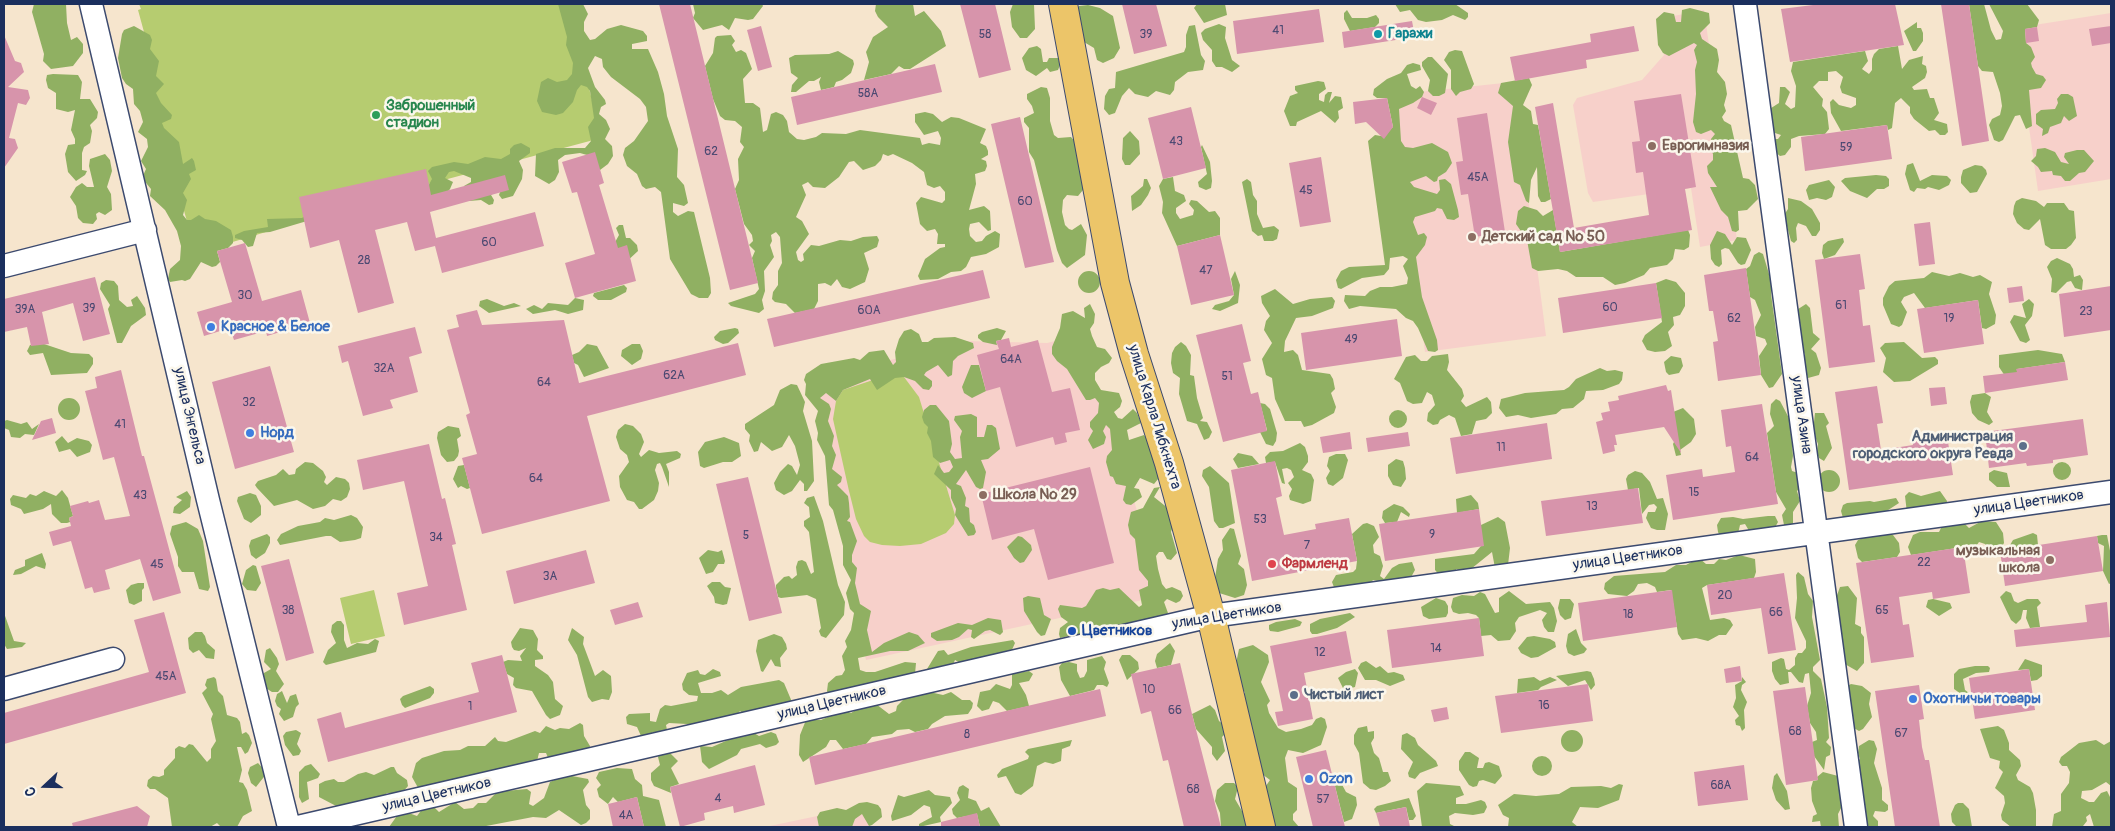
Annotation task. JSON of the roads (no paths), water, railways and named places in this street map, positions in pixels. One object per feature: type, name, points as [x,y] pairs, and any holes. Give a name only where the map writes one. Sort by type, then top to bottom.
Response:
[{"type":"main road","name":"улица Карла Либкнехта","points":[[1064,4],[1115,284],[1134,354],[1169,463],[1211,616],[1262,827]]},
{"type":"street","name":"улица Энгельса","points":[[91,4],[211,511],[289,827]]},
{"type":"street","name":"улица Азина","points":[[1745,4],[1856,827]]},
{"type":"street","points":[[4,266],[145,230]]},
{"type":"street","name":"улица Цветников","points":[[298,827],[1211,616],[2111,492]]},
{"type":"street","points":[[4,689],[113,659]]},
{"type":"place","name":"Гаражи","points":[[1378,34]]},
{"type":"place","name":"Заброшенный стадион","points":[[376,115]]},
{"type":"place","name":"Еврогимназия","points":[[1652,146]]},
{"type":"place","name":"Детский сад № 50","points":[[1472,237]]},
{"type":"place","name":"Красное & Белое","points":[[211,327]]},
{"type":"place","name":"Норд","points":[[250,433]]},
{"type":"place","name":"Администрация городского округа Ревда","points":[[2023,446]]},
{"type":"place","name":"Школа № 29","points":[[983,495]]},
{"type":"place","name":"музыкальная школа","points":[[2050,560]]},
{"type":"place","name":"Фармленд","points":[[1272,564]]},
{"type":"place","name":"Цветников","points":[[1072,631]]},
{"type":"place","name":"Чистый лист","points":[[1294,695]]},
{"type":"place","name":"Охотничьи товары","points":[[1913,699]]},
{"type":"place","name":"Ozon","points":[[1309,779]]}]
